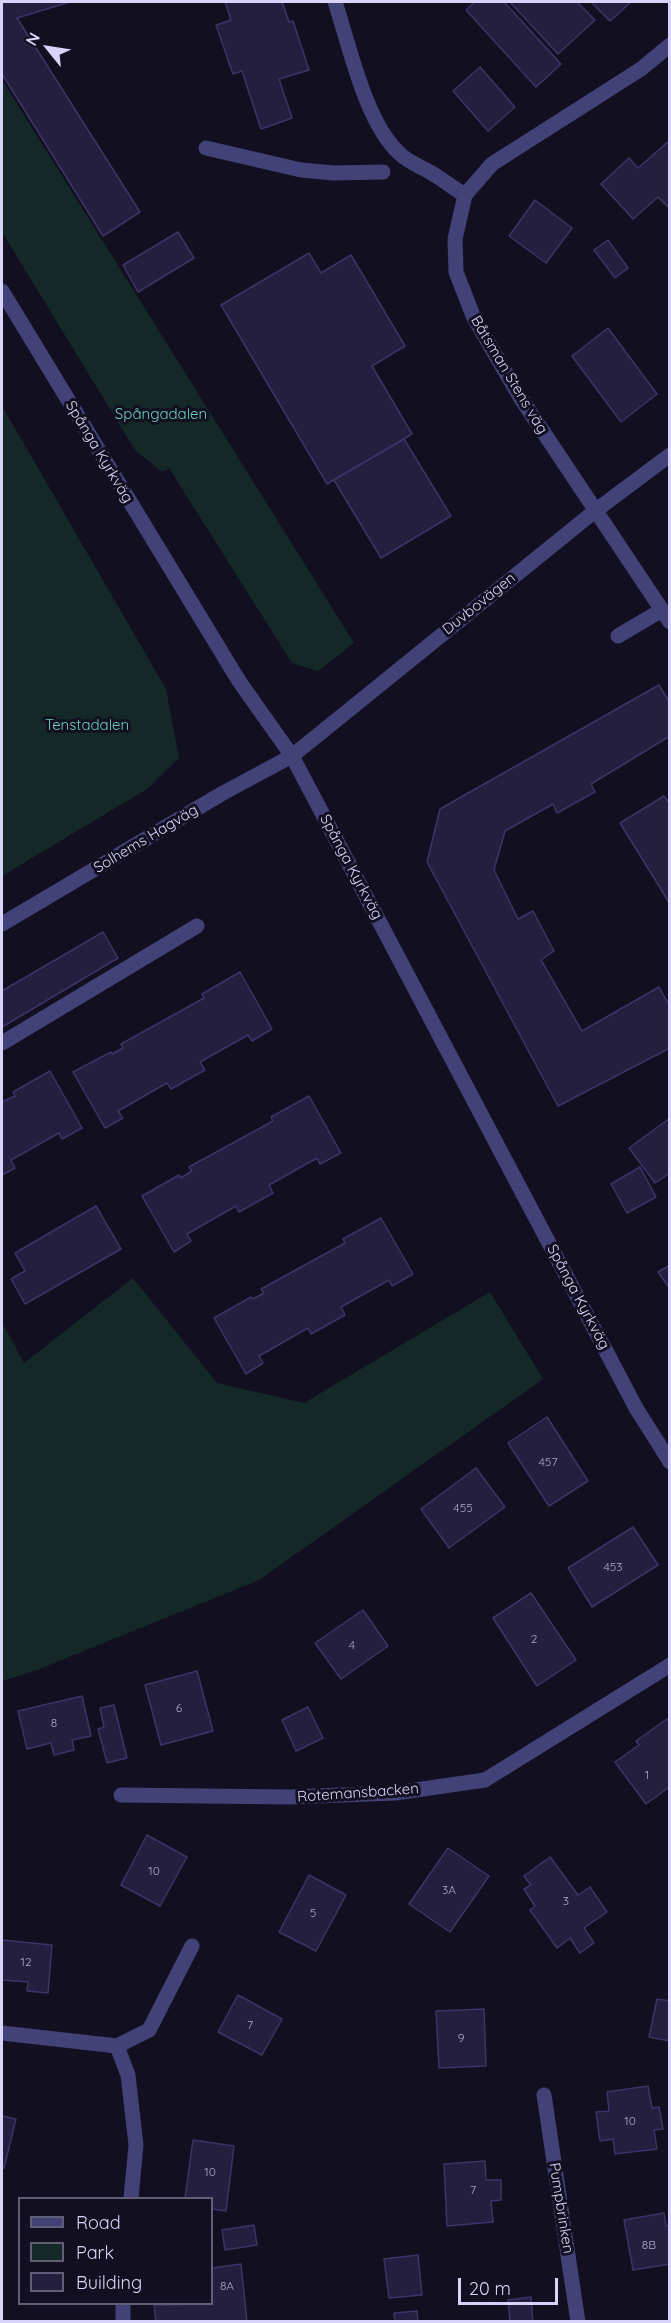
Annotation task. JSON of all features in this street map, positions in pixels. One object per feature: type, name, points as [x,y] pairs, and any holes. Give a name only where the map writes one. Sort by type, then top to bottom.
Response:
[{"type":"street","points":[[335,2],[377,127],[398,153],[412,164],[430,172],[465,195]]},
{"type":"street","name":"Båtsman Stens väg","points":[[666,616],[520,397],[474,318],[456,272],[455,239],[465,195],[492,164],[641,69],[669,45]]},
{"type":"street","points":[[206,148],[301,171],[383,172]]},
{"type":"street","name":"Spånga Kyrkväg","points":[[2,291],[239,681],[292,756],[636,1408],[669,1462]]},
{"type":"street","name":"Duvbovägen","points":[[292,756],[595,511],[669,455]]},
{"type":"street","points":[[618,636],[666,616]]},
{"type":"street","name":"Solhems Hagväg","points":[[2,924],[292,756]]},
{"type":"street","points":[[2,1043],[197,926]]},
{"type":"street","name":"Rotemansbacken","points":[[121,1796],[289,1797],[395,1793],[485,1780],[669,1665]]},
{"type":"street","points":[[2,2033],[117,2046],[149,2030],[192,1946]]},
{"type":"street","points":[[117,2046],[128,2075],[136,2145],[131,2197]]},
{"type":"street","name":"Pumpbrinken","points":[[544,2095],[578,2322]]},
{"type":"street","points":[[123,2305],[123,2322]]},
{"type":"green space","name":"Spångadalen","points":[[2,80],[354,643],[318,671],[292,663],[169,468],[162,472],[135,450],[2,232]]},
{"type":"green space","name":"Tenstadalen","points":[[2,406],[166,689],[179,758],[147,789],[2,876]]},
{"type":"green space","points":[[133,1278],[217,1383],[304,1403],[490,1292],[543,1379],[259,1580],[37,1670],[2,1681],[2,1322],[24,1363]]},
{"type":"building","points":[[2,2],[70,2],[17,18],[140,212],[103,236],[2,74]]},
{"type":"building","points":[[225,2],[282,2],[289,22],[293,21],[309,70],[279,79],[292,118],[261,129],[242,71],[233,74],[216,25],[231,20]]},
{"type":"building","points":[[475,2],[504,2],[561,64],[536,87],[466,10]]},
{"type":"building","points":[[510,2],[577,2],[595,20],[558,54]]},
{"type":"building","points":[[591,2],[631,2],[610,21]]},
{"type":"building","points":[[480,67],[515,107],[488,131],[453,91]]},
{"type":"building","points":[[670,140],[670,209],[658,197],[633,219],[601,184],[629,158],[638,168]]},
{"type":"building","points":[[535,200],[572,228],[546,263],[509,236]]},
{"type":"building","points":[[178,232],[194,258],[138,292],[123,265]]},
{"type":"building","points":[[608,240],[628,268],[615,278],[594,250]]},
{"type":"building","points":[[309,253],[321,273],[351,255],[405,346],[372,366],[412,434],[327,484],[221,305]]},
{"type":"building","points":[[608,328],[657,394],[621,422],[572,356]]},
{"type":"building","points":[[404,439],[451,516],[381,558],[334,480]]},
{"type":"building","points":[[659,685],[670,703],[670,736],[591,784],[595,792],[557,813],[553,804],[505,831],[494,870],[518,919],[533,911],[554,951],[541,960],[582,1031],[659,987],[670,1007],[670,1048],[558,1106],[427,862],[440,809]]},
{"type":"building","points":[[664,796],[670,804],[670,904],[620,823]]},
{"type":"building","points":[[103,932],[118,958],[2,1027],[2,991]]},
{"type":"building","points":[[240,972],[272,1029],[252,1041],[248,1035],[200,1062],[205,1070],[171,1089],[167,1083],[118,1111],[123,1118],[105,1128],[73,1072],[123,1048],[121,1044],[204,998],[202,994]]},
{"type":"building","points":[[50,1071],[82,1128],[62,1139],[59,1133],[11,1160],[15,1168],[2,1175],[2,1102],[15,1096],[13,1092]]},
{"type":"building","points":[[309,1096],[341,1153],[320,1164],[317,1158],[269,1185],[273,1193],[239,1212],[236,1206],[187,1234],[191,1241],[174,1252],[142,1196],[179,1175],[181,1178],[192,1171],[189,1167],[273,1121],[271,1117]]},
{"type":"building","points":[[670,1118],[670,1173],[655,1183],[629,1148]]},
{"type":"building","points":[[640,1167],[656,1197],[627,1213],[611,1184]]},
{"type":"building","points":[[96,1206],[121,1249],[25,1304],[11,1279],[25,1271],[15,1253]]},
{"type":"building","points":[[381,1218],[413,1274],[392,1286],[389,1280],[341,1307],[345,1315],[311,1334],[308,1328],[259,1356],[263,1363],[246,1374],[214,1318],[251,1297],[253,1299],[264,1293],[261,1289],[345,1243],[343,1239]]},
{"type":"building","points":[[670,1265],[670,1289],[658,1272]]},
{"type":"building","points":[[547,1417],[588,1481],[549,1506],[508,1443]]},
{"type":"building","points":[[476,1468],[505,1507],[449,1548],[421,1509]]},
{"type":"building","points":[[633,1527],[658,1565],[592,1607],[568,1568]]},
{"type":"building","points":[[531,1593],[576,1660],[537,1686],[493,1618]]},
{"type":"building","points":[[363,1610],[388,1646],[341,1679],[315,1643]]},
{"type":"building","points":[[197,1671],[213,1731],[161,1745],[145,1685]]},
{"type":"building","points":[[82,1696],[91,1736],[72,1740],[74,1750],[54,1755],[51,1743],[27,1749],[18,1711]]},
{"type":"building","points":[[114,1705],[127,1758],[107,1763],[98,1729],[104,1727],[100,1708]]},
{"type":"building","points":[[308,1707],[323,1738],[296,1751],[282,1720]]},
{"type":"building","points":[[667,1719],[670,1723],[670,1791],[668,1788],[646,1804],[615,1762],[639,1745],[636,1741]]},
{"type":"building","points":[[147,1835],[187,1857],[160,1906],[121,1885]]},
{"type":"building","points":[[448,1848],[489,1876],[450,1932],[409,1904]]},
{"type":"building","points":[[550,1857],[578,1895],[590,1887],[607,1912],[584,1928],[594,1943],[580,1953],[570,1938],[557,1948],[530,1910],[535,1906],[524,1889],[531,1885],[524,1876]]},
{"type":"building","points":[[309,1875],[346,1895],[316,1951],[279,1932]]},
{"type":"building","points":[[2,1940],[52,1945],[48,1993],[27,1991],[28,1982],[2,1980]]},
{"type":"building","points":[[238,1995],[282,2019],[262,2055],[218,2032]]},
{"type":"building","points":[[657,1999],[670,2001],[670,2041],[649,2037]]},
{"type":"building","points":[[484,2009],[486,2066],[439,2068],[436,2011]]},
{"type":"building","points":[[648,2086],[652,2108],[659,2107],[663,2129],[654,2130],[657,2149],[615,2154],[613,2139],[600,2141],[596,2112],[609,2111],[607,2092]]},
{"type":"building","points":[[2,2116],[16,2119],[4,2168],[2,2168]]},
{"type":"building","points":[[193,2140],[234,2146],[226,2211],[213,2209],[213,2197],[185,2197]]},
{"type":"building","points":[[485,2161],[486,2180],[501,2180],[501,2200],[491,2201],[493,2222],[447,2226],[444,2164]]},
{"type":"building","points":[[664,2213],[666,2226],[670,2225],[670,2264],[633,2270],[624,2220]]},
{"type":"building","points":[[254,2225],[257,2245],[225,2250],[222,2230]]},
{"type":"building","points":[[418,2255],[422,2295],[389,2298],[384,2259]]},
{"type":"building","points":[[241,2264],[247,2322],[156,2322],[154,2305],[213,2305],[213,2268]]},
{"type":"building","points":[[531,2297],[533,2322],[510,2322],[508,2300]]},
{"type":"building","points":[[417,2311],[418,2322],[395,2322],[394,2313]]}]
